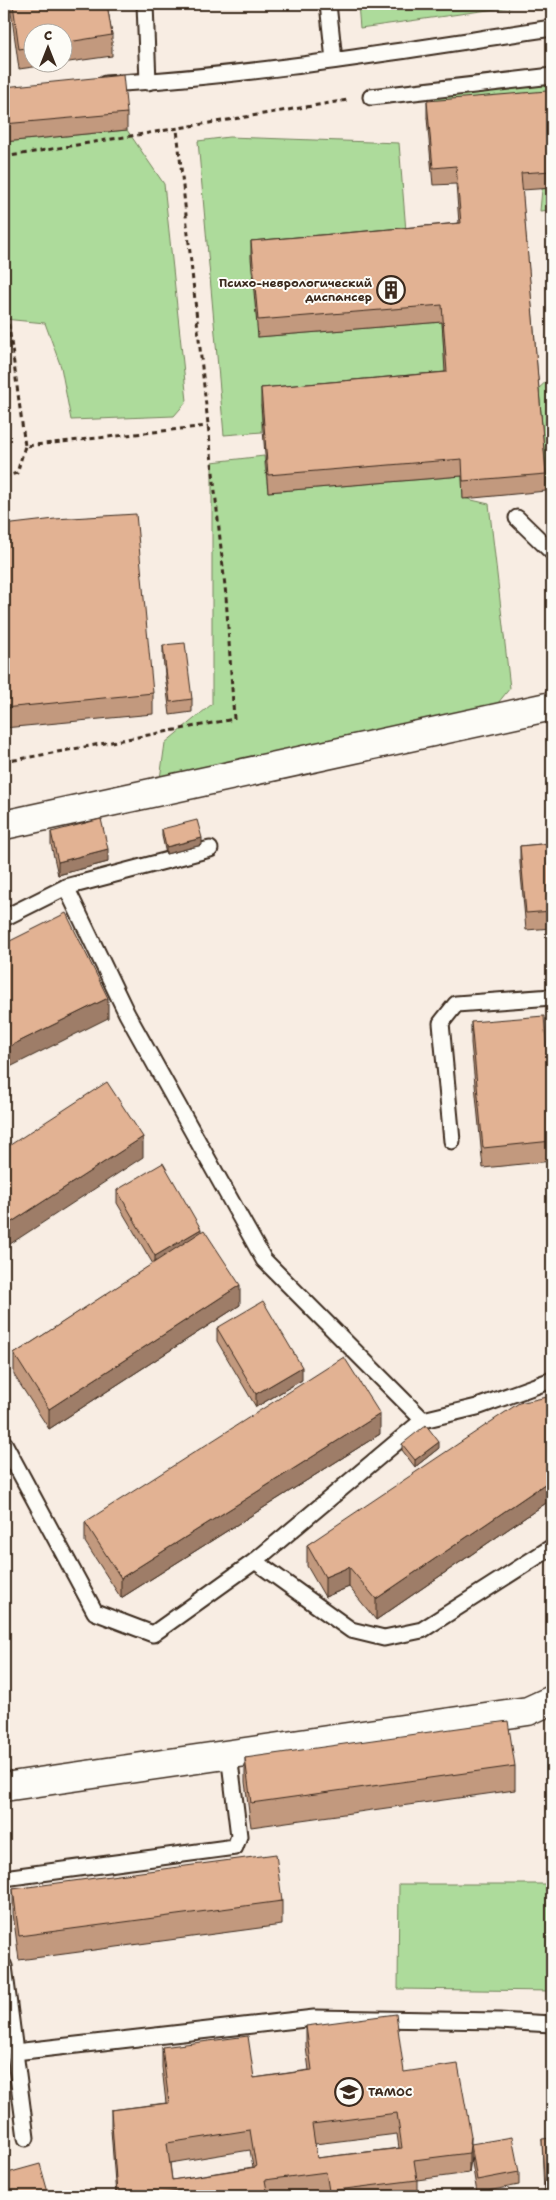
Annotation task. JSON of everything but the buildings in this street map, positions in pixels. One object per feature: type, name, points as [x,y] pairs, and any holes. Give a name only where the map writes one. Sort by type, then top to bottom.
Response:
[{"type":"street","points":[[4,825],[552,706]]},
{"type":"street","points":[[4,1787],[528,1711],[552,1700]]},
{"type":"lane","points":[[145,4],[148,82]]},
{"type":"lane","points":[[328,4],[334,60]]},
{"type":"lane","points":[[90,85],[148,82],[334,60],[552,28]]},
{"type":"lane","points":[[371,97],[552,76]]},
{"type":"lane","points":[[517,518],[552,552]]},
{"type":"lane","points":[[4,918],[66,888],[210,849]]},
{"type":"lane","points":[[66,888],[126,1014],[264,1260],[424,1420]]},
{"type":"lane","points":[[452,1141],[441,1023],[456,1004],[552,997]]},
{"type":"lane","points":[[4,1443],[95,1612],[152,1634],[255,1561],[424,1420],[477,1407],[552,1380]]},
{"type":"lane","points":[[255,1561],[351,1630],[384,1638],[422,1630],[552,1548]]},
{"type":"lane","points":[[4,1878],[235,1848],[240,1836],[229,1754]]},
{"type":"lane","points":[[4,1966],[26,2138]]},
{"type":"lane","points":[[15,2052],[314,2018],[500,2021],[552,2024]]},
{"type":"path","points":[[4,157],[371,97]]},
{"type":"path","points":[[4,762],[234,719],[226,596],[177,129]]},
{"type":"path","points":[[4,319],[8,319],[25,446],[17,473],[4,477]]},
{"type":"path","points":[[25,446],[208,426]]},
{"type":"green space","points":[[358,4],[531,4],[360,28]]},
{"type":"green space","points":[[552,84],[552,171],[427,118],[436,98]]},
{"type":"green space","points":[[127,130],[164,184],[187,401],[174,416],[71,420],[61,367],[45,323],[4,319],[4,142]]},
{"type":"green space","points":[[229,137],[399,143],[407,244],[257,337],[442,322],[447,389],[261,405],[262,432],[224,435],[198,141]]},
{"type":"green space","points":[[552,188],[552,210],[540,211],[542,189]]},
{"type":"green space","points":[[552,376],[552,491],[546,491],[537,390]]},
{"type":"green space","points":[[264,456],[268,492],[462,476],[463,498],[489,504],[510,688],[494,708],[160,779],[165,743],[212,704],[212,462]]},
{"type":"green space","points":[[399,1884],[552,1884],[552,1991],[398,1989]]},
{"type":"place","name":"Психо-неврологический диспансер","points":[[391,290]]},
{"type":"place","name":"ТАМОС","points":[[349,2092]]}]
